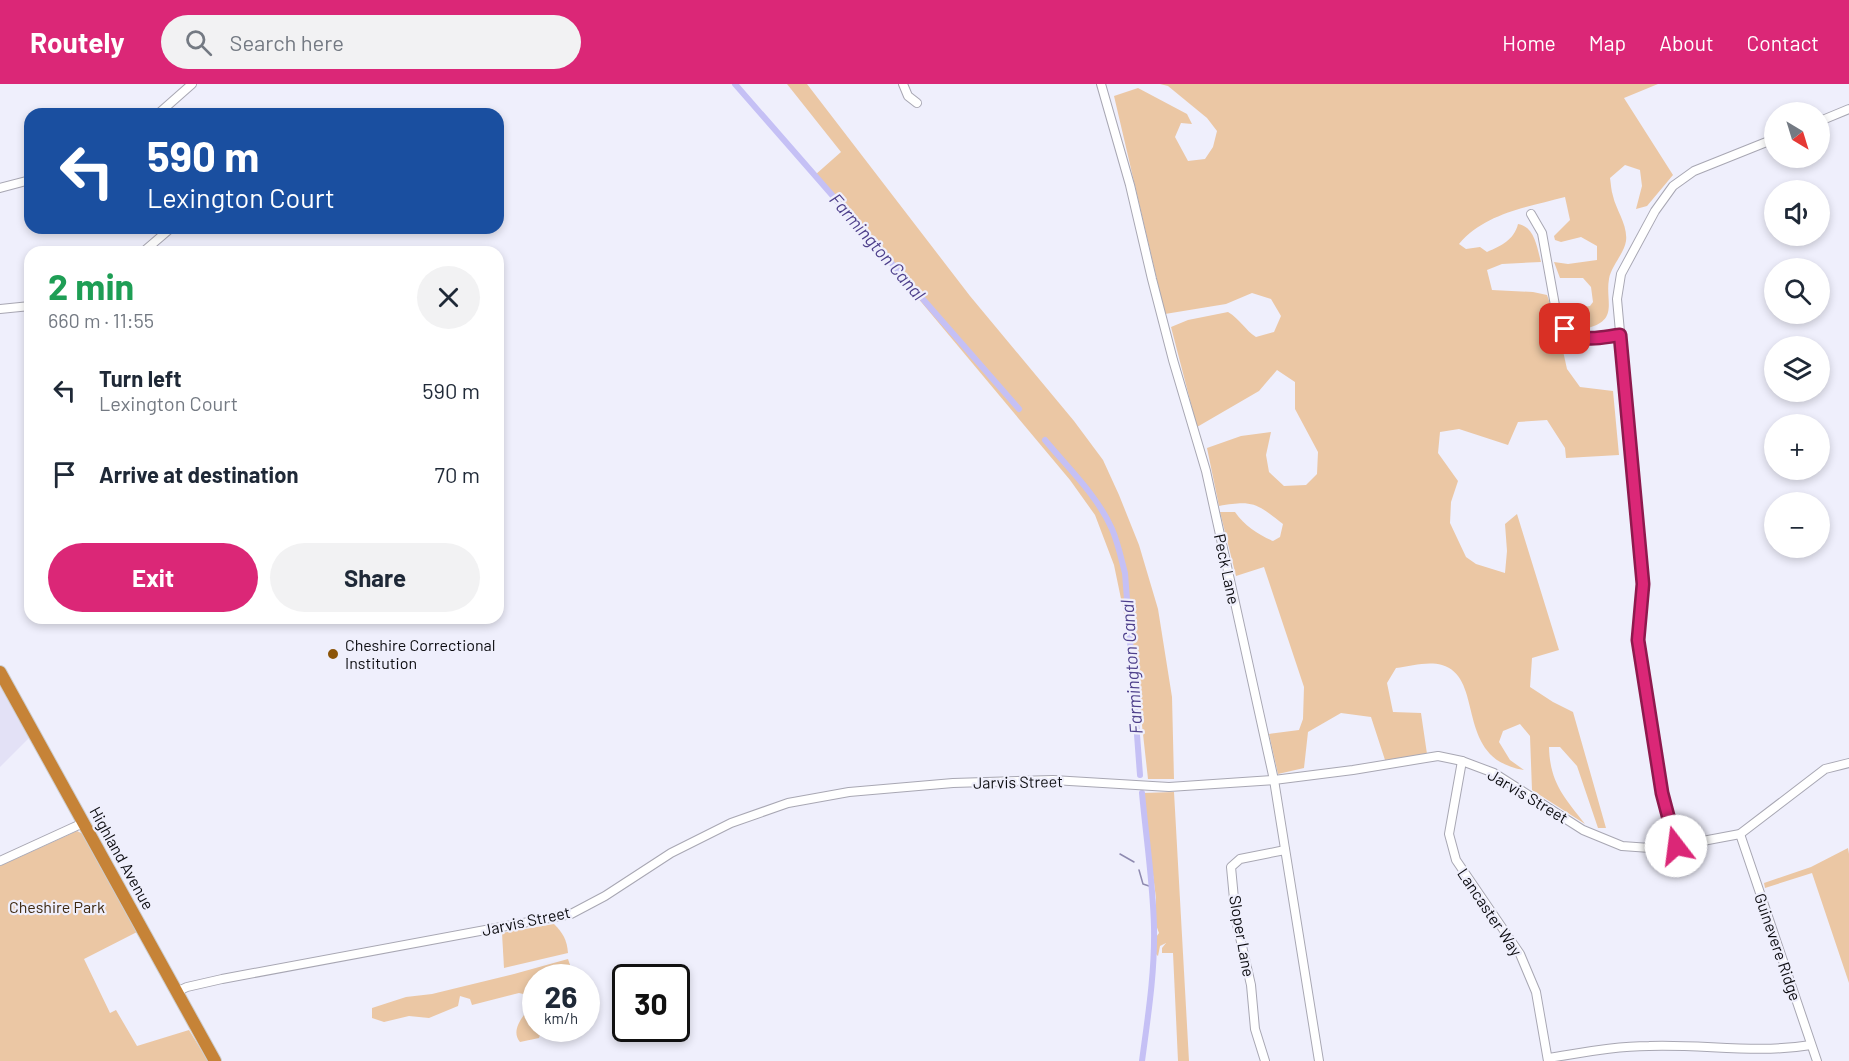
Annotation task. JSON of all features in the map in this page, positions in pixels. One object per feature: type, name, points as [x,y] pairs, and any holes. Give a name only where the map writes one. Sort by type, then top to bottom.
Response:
[{"type":"highway","name":"Highland Avenue","points":[[0,672],[215,1061]]},
{"type":"street","points":[[165,108],[192,84]]},
{"type":"street","points":[[903,84],[908,96],[917,103]]},
{"type":"street","name":"Peck Lane","points":[[1101,84],[1128,177],[1168,340],[1206,471],[1274,780],[1319,1061]]},
{"type":"street","points":[[1830,116],[1849,109]]},
{"type":"street","points":[[1676,846],[1662,793],[1638,640],[1643,584],[1617,298],[1621,274],[1655,211],[1673,186],[1694,171],[1764,143]]},
{"type":"street","points":[[0,188],[24,182]]},
{"type":"street","points":[[1531,214],[1542,233],[1559,322],[1565,329],[1581,338],[1620,335]]},
{"type":"street","points":[[150,246],[164,234]]},
{"type":"street","points":[[0,309],[24,307]]},
{"type":"street","name":"Jarvis Street","points":[[176,992],[187,987],[222,979],[571,914],[605,896],[671,853],[731,823],[788,803],[849,792],[953,783],[1053,780],[1169,787],[1274,780],[1438,756],[1462,761],[1494,773],[1582,830],[1622,846],[1650,848],[1676,846],[1740,834],[1825,770],[1849,763]]},
{"type":"street","name":"Lancaster Way","points":[[1462,761],[1449,834],[1456,860],[1520,954],[1536,992],[1548,1060]]},
{"type":"street","points":[[0,861],[83,822]]},
{"type":"street","name":"Guinevere Ridge","points":[[1740,834],[1817,1061]]},
{"type":"street","name":"Sloper Lane","points":[[1265,1061],[1255,1029],[1251,985],[1236,920],[1232,867],[1240,859],[1285,850]]},
{"type":"street","points":[[1548,1060],[1619,1048],[1650,1046],[1781,1050],[1811,1045]]},
{"type":"shaded area","points":[[0,686],[29,738],[0,767]]},
{"type":"green space","points":[[787,84],[807,84],[970,296],[1074,421],[1103,460],[1139,545],[1158,609],[1172,697],[1174,779],[1148,779],[1136,671],[1114,565],[1095,515],[1070,480],[815,175],[841,152]]},
{"type":"green space","points":[[1160,84],[1658,84],[1624,98],[1673,175],[1647,206],[1636,209],[1642,186],[1640,170],[1625,165],[1610,178],[1612,192],[1625,229],[1626,241],[1610,274],[1609,309],[1604,320],[1588,328],[1568,317],[1566,312],[1590,306],[1593,302],[1591,287],[1583,278],[1560,278],[1554,262],[1568,264],[1597,260],[1597,246],[1581,237],[1561,242],[1555,240],[1554,236],[1570,220],[1565,197],[1494,218],[1470,233],[1459,244],[1466,249],[1480,247],[1487,252],[1502,245],[1510,238],[1518,224],[1524,226],[1532,234],[1541,262],[1502,264],[1487,270],[1492,290],[1547,295],[1557,324],[1567,369],[1580,387],[1613,391],[1619,455],[1566,458],[1565,448],[1547,420],[1518,422],[1508,445],[1459,429],[1440,432],[1438,453],[1458,481],[1451,502],[1450,523],[1466,557],[1476,564],[1505,573],[1507,551],[1505,524],[1517,514],[1559,650],[1532,658],[1530,687],[1573,712],[1606,828],[1598,828],[1577,766],[1560,747],[1549,747],[1555,780],[1585,824],[1532,790],[1530,736],[1520,724],[1503,731],[1499,742],[1510,760],[1524,770],[1502,763],[1487,751],[1478,735],[1463,685],[1455,673],[1437,664],[1396,668],[1387,683],[1393,712],[1421,713],[1427,754],[1385,760],[1371,717],[1341,713],[1308,732],[1304,768],[1278,774],[1269,734],[1299,730],[1303,719],[1304,687],[1264,567],[1236,576],[1220,512],[1235,512],[1252,529],[1273,541],[1280,537],[1283,524],[1254,505],[1240,503],[1219,506],[1207,448],[1241,436],[1271,432],[1266,455],[1269,472],[1284,486],[1306,485],[1317,474],[1318,452],[1295,409],[1295,382],[1277,370],[1259,391],[1197,427],[1171,327],[1188,320],[1228,312],[1256,337],[1274,332],[1281,316],[1271,299],[1252,293],[1226,304],[1165,314],[1114,96],[1138,88],[1187,114],[1192,124],[1181,123],[1175,137],[1188,161],[1205,159],[1213,147],[1217,131],[1207,118],[1168,86]]},
{"type":"green space","points":[[1174,792],[1189,1061],[1178,1061],[1173,953],[1162,953],[1162,948],[1166,943],[1160,946],[1158,956],[1155,953],[1154,940],[1159,933],[1155,922],[1156,898],[1147,829],[1143,824],[1143,793]]},
{"type":"green space","name":"Cheshire Park","points":[[77,831],[83,834],[137,932],[84,959],[110,1013],[116,1010],[137,1046],[189,1030],[208,1061],[0,1061],[0,866]]},
{"type":"green space","points":[[1848,848],[1849,983],[1812,873],[1765,888],[1764,883],[1811,867]]},
{"type":"green space","points":[[554,924],[564,937],[568,953],[504,968],[502,933]]},
{"type":"green space","points":[[568,959],[570,964],[550,964]]},
{"type":"green space","points":[[522,972],[522,994],[472,1005],[470,999],[460,996],[458,1006],[429,1018],[409,1016],[384,1022],[372,1018],[372,1008],[406,997],[432,994]]},
{"type":"green space","points":[[522,1018],[522,1042],[520,1042],[516,1032]]},
{"type":"waterway","name":"Farmington Canal","points":[[735,84],[1019,409]]},
{"type":"waterway","name":"Farmington Canal","points":[[1045,440],[1098,505],[1118,545],[1125,573],[1140,775]]},
{"type":"waterway","name":"Farmington Canal","points":[[1142,793],[1152,893],[1154,944],[1151,994],[1142,1061]]},
{"type":"waterway","points":[[1120,854],[1134,862]]},
{"type":"waterway","points":[[1139,870],[1143,884],[1152,887]]},
{"type":"place","name":"Cheshire Correctional Institution","points":[[333,654]]},
{"type":"route","points":[[1565,329],[1581,338],[1588,339],[1620,335],[1643,584],[1638,640],[1662,793],[1676,846]]}]
